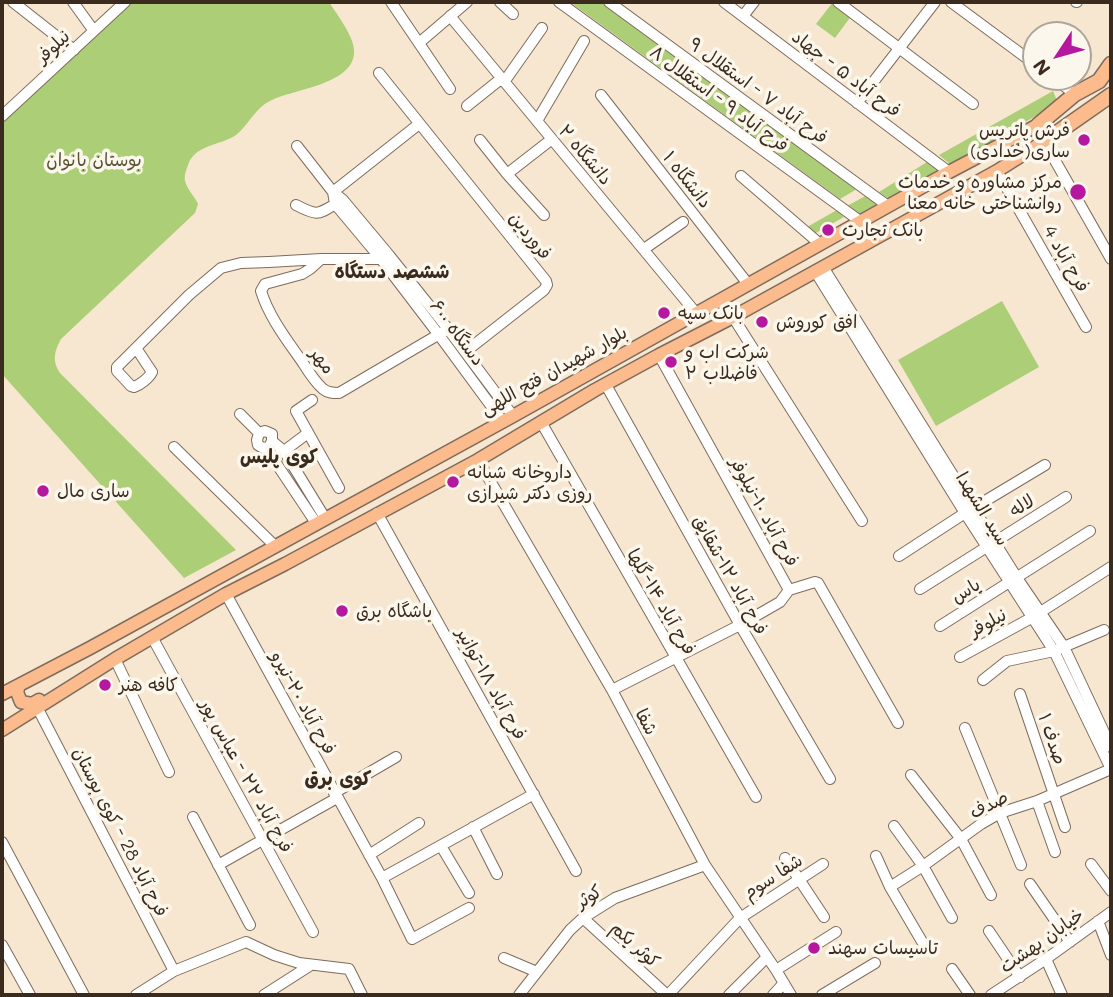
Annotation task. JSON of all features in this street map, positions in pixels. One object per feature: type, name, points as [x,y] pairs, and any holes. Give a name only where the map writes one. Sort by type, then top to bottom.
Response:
[{"type":"highway","name":"بلوار شهیدان فتح اللهی","points":[[1038,125],[1075,94],[1107,80],[1111,64]]},
{"type":"highway","points":[[1038,125],[1107,80]]},
{"type":"highway","points":[[1048,139],[1111,95]]},
{"type":"highway","name":"بلوار شهیدان فتح اللهی","points":[[1048,139],[1111,106]]},
{"type":"main road","name":"بلوار شهیدان فتح اللهی","points":[[2,694],[508,419],[860,221],[1038,125]]},
{"type":"main road","name":"بلوار شهیدان فتح اللهی","points":[[2,727],[226,594],[478,460],[606,384],[998,171],[1048,139]]},
{"type":"main road","points":[[19,685],[17,692],[21,702],[32,704],[88,675]]},
{"type":"main road","points":[[2,718],[2,727]]},
{"type":"street","points":[[13,2],[74,50]]},
{"type":"street","points":[[73,2],[94,31]]},
{"type":"street","name":"نیلوفر","points":[[2,116],[125,2]]},
{"type":"street","points":[[391,2],[450,89]]},
{"type":"street","points":[[419,43],[467,2]]},
{"type":"street","points":[[500,2],[513,14]]},
{"type":"street","name":"فرح آباد ۹ - استقلال ۸","points":[[559,2],[860,221]]},
{"type":"street","name":"فرح آباد ۷ - استقلال ۹","points":[[609,2],[888,206]]},
{"type":"street","name":"فرح آباد ۵ - جهاد","points":[[723,2],[949,172]]},
{"type":"street","points":[[743,16],[754,2]]},
{"type":"street","points":[[838,2],[973,104]]},
{"type":"street","points":[[857,103],[935,2]]},
{"type":"street","points":[[951,2],[1022,55]]},
{"type":"street","name":"دانشگاه ۲","points":[[450,16],[696,313]]},
{"type":"street","points":[[467,106],[503,80],[542,28]]},
{"type":"street","points":[[537,121],[584,41]]},
{"type":"street","points":[[333,192],[419,124],[379,73]]},
{"type":"street","points":[[1071,91],[1075,94]]},
{"type":"street","name":"دانشگاه ۱","points":[[601,95],[748,284]]},
{"type":"street","name":"فروردین","points":[[419,124],[547,285],[465,352]]},
{"type":"street","points":[[508,174],[552,139]]},
{"type":"street","points":[[1048,139],[1111,259]]},
{"type":"street","points":[[480,140],[544,215]]},
{"type":"street","name":"۶۰۰ دستگاه","points":[[297,146],[444,332],[508,419]]},
{"type":"street","name":"فرح آباد 4","points":[[998,171],[1086,327]]},
{"type":"street","points":[[741,176],[820,244]]},
{"type":"street","points":[[296,205],[311,213],[317,213],[339,202]]},
{"type":"street","points":[[644,249],[683,222]]},
{"type":"street","points":[[136,348],[221,268],[241,263],[385,257]]},
{"type":"street","name":"مهر","points":[[321,259],[307,272],[265,284],[261,291],[265,305],[290,345],[322,388],[339,393],[444,332]]},
{"type":"street","name":"سید الشهدا","points":[[819,269],[1013,581],[1059,649],[1108,745],[1111,769]]},
{"type":"street","points":[[733,317],[862,521]]},
{"type":"street","name":"۶۰۰ دستگاه","points":[[444,332],[465,352],[508,419]]},
{"type":"street","name":"فرح آباد ۱۰-نیلوفر","points":[[659,355],[789,590],[818,583],[898,723]]},
{"type":"street","name":"فرح آباد ۱۲-شقایق","points":[[606,384],[740,625],[830,779]]},
{"type":"street","points":[[312,400],[296,411],[339,488]]},
{"type":"street","points":[[240,414],[258,433],[258,445],[263,448],[269,444]]},
{"type":"street","name":"فرح آباد ۱۴-گلها","points":[[541,422],[756,797]]},
{"type":"street","points":[[284,451],[309,433]]},
{"type":"street","points":[[269,444],[320,520]]},
{"type":"street","points":[[269,444],[284,451],[320,520]]},
{"type":"street","points":[[174,447],[275,545]]},
{"type":"street","name":"شفا","points":[[478,460],[612,690],[705,865],[791,995]]},
{"type":"street","points":[[899,556],[1045,465]]},
{"type":"street","name":"لاله","points":[[920,589],[1066,497]]},
{"type":"street","name":"فرح آباد ۱۸-توانیر","points":[[377,513],[576,871]]},
{"type":"street","name":"یاس","points":[[940,626],[1090,531]]},
{"type":"street","name":"نیلوفر","points":[[960,657],[1036,615],[1111,568]]},
{"type":"street","points":[[612,690],[740,625],[780,602],[789,590]]},
{"type":"street","name":"فرح آباد ۲۰-نیرو","points":[[226,594],[382,878],[412,939],[469,908]]},
{"type":"street","points":[[983,680],[1007,661],[1059,649],[1104,631]]},
{"type":"street","name":"فرح آباد ۲۲ - عباس پور","points":[[152,637],[313,932]]},
{"type":"street","points":[[115,659],[169,772]]},
{"type":"street","name":"صدف ۱","points":[[1020,694],[1065,827]]},
{"type":"street","name":"فرح آباد 28 - کوی بوستان","points":[[37,707],[174,971]]},
{"type":"street","points":[[965,728],[1021,865]]},
{"type":"street","points":[[218,865],[396,757]]},
{"type":"street","name":"صدف","points":[[890,887],[1000,813],[1037,801],[1111,769]]},
{"type":"street","points":[[912,775],[961,839],[991,895]]},
{"type":"street","points":[[382,878],[534,794]]},
{"type":"street","points":[[1037,801],[1055,852]]},
{"type":"street","points":[[192,817],[250,925]]},
{"type":"street","points":[[369,855],[419,823]]},
{"type":"street","points":[[894,826],[923,866],[952,918]]},
{"type":"street","points":[[473,828],[497,874]]},
{"type":"street","points":[[2,842],[84,995]]},
{"type":"street","points":[[441,846],[469,893]]},
{"type":"street","points":[[876,856],[890,887],[924,945]]},
{"type":"street","points":[[785,858],[824,917]]},
{"type":"street","name":"شفا سوم","points":[[667,995],[740,918],[823,864]]},
{"type":"street","points":[[1091,864],[1111,891]]},
{"type":"street","name":"کوثر","points":[[519,995],[570,930],[583,918],[615,898],[705,865]]},
{"type":"street","points":[[1030,884],[1070,942]]},
{"type":"street","name":"خیابان بهشت","points":[[991,995],[1046,960],[1111,912]]},
{"type":"street","name":"کوثر یکم","points":[[583,918],[667,995]]},
{"type":"street","points":[[1098,921],[1111,955]]},
{"type":"street","points":[[989,931],[1020,976]]},
{"type":"street","points":[[776,970],[836,932]]},
{"type":"street","points":[[136,995],[174,971],[246,942],[299,963],[349,969],[362,995]]},
{"type":"street","points":[[2,945],[30,995]]},
{"type":"street","points":[[729,995],[767,957]]},
{"type":"street","points":[[504,958],[537,972]]},
{"type":"street","points":[[1046,960],[1062,995]]},
{"type":"street","points":[[822,995],[876,963]]},
{"type":"street","points":[[264,995],[312,965]]},
{"type":"street","points":[[952,969],[970,995]]},
{"type":"street","points":[[773,995],[784,983]]},
{"type":"green space","name":"بوستان بانوان","points":[[128,2],[329,2],[345,27],[354,48],[350,64],[343,73],[320,85],[270,101],[260,108],[236,135],[202,149],[191,158],[185,181],[198,204],[195,213],[61,339],[57,348],[55,360],[60,373],[236,550],[184,578],[2,374],[2,120]]},
{"type":"green space","points":[[570,2],[600,2],[857,189],[840,199]]},
{"type":"green space","points":[[833,2],[852,15],[835,38],[816,24]]},
{"type":"green space","points":[[1053,91],[1058,103],[951,165],[939,155]]},
{"type":"green space","points":[[927,162],[938,170],[889,199],[879,192]]},
{"type":"green space","points":[[869,194],[877,204],[857,215],[847,206]]},
{"type":"green space","points":[[837,210],[844,217],[814,234],[807,227]]},
{"type":"green space","points":[[1002,301],[1039,367],[936,426],[898,360]]},
{"type":"place","name":"فرش پاتریس (خدادی)ساری","points":[[1084,140]]},
{"type":"place","name":"مرکز مشاوره و خدمات روانشناختی خانه معنا","points":[[1078,192]]},
{"type":"place","name":"بانک تجارت","points":[[828,230]]},
{"type":"place","name":"بانک سپه","points":[[664,313]]},
{"type":"place","name":"افق کوروش","points":[[762,322]]},
{"type":"place","name":"شرکت اب و فاضلاب ۲","points":[[671,362]]},
{"type":"place","name":"داروخانه شبانه روزی دکتر شیرازی","points":[[453,482]]},
{"type":"place","name":"ساری مال","points":[[43,491]]},
{"type":"place","name":"باشگاه برق","points":[[342,611]]},
{"type":"place","name":"کافه هنر","points":[[105,685]]},
{"type":"place","name":"تاسیسات سهند","points":[[814,948]]},
{"type":"district","name":"ششصد دستگاه","points":[[392,272]]},
{"type":"district","name":"کوی پلیس","points":[[279,457]]},
{"type":"district","name":"کوی برق","points":[[338,779]]}]
